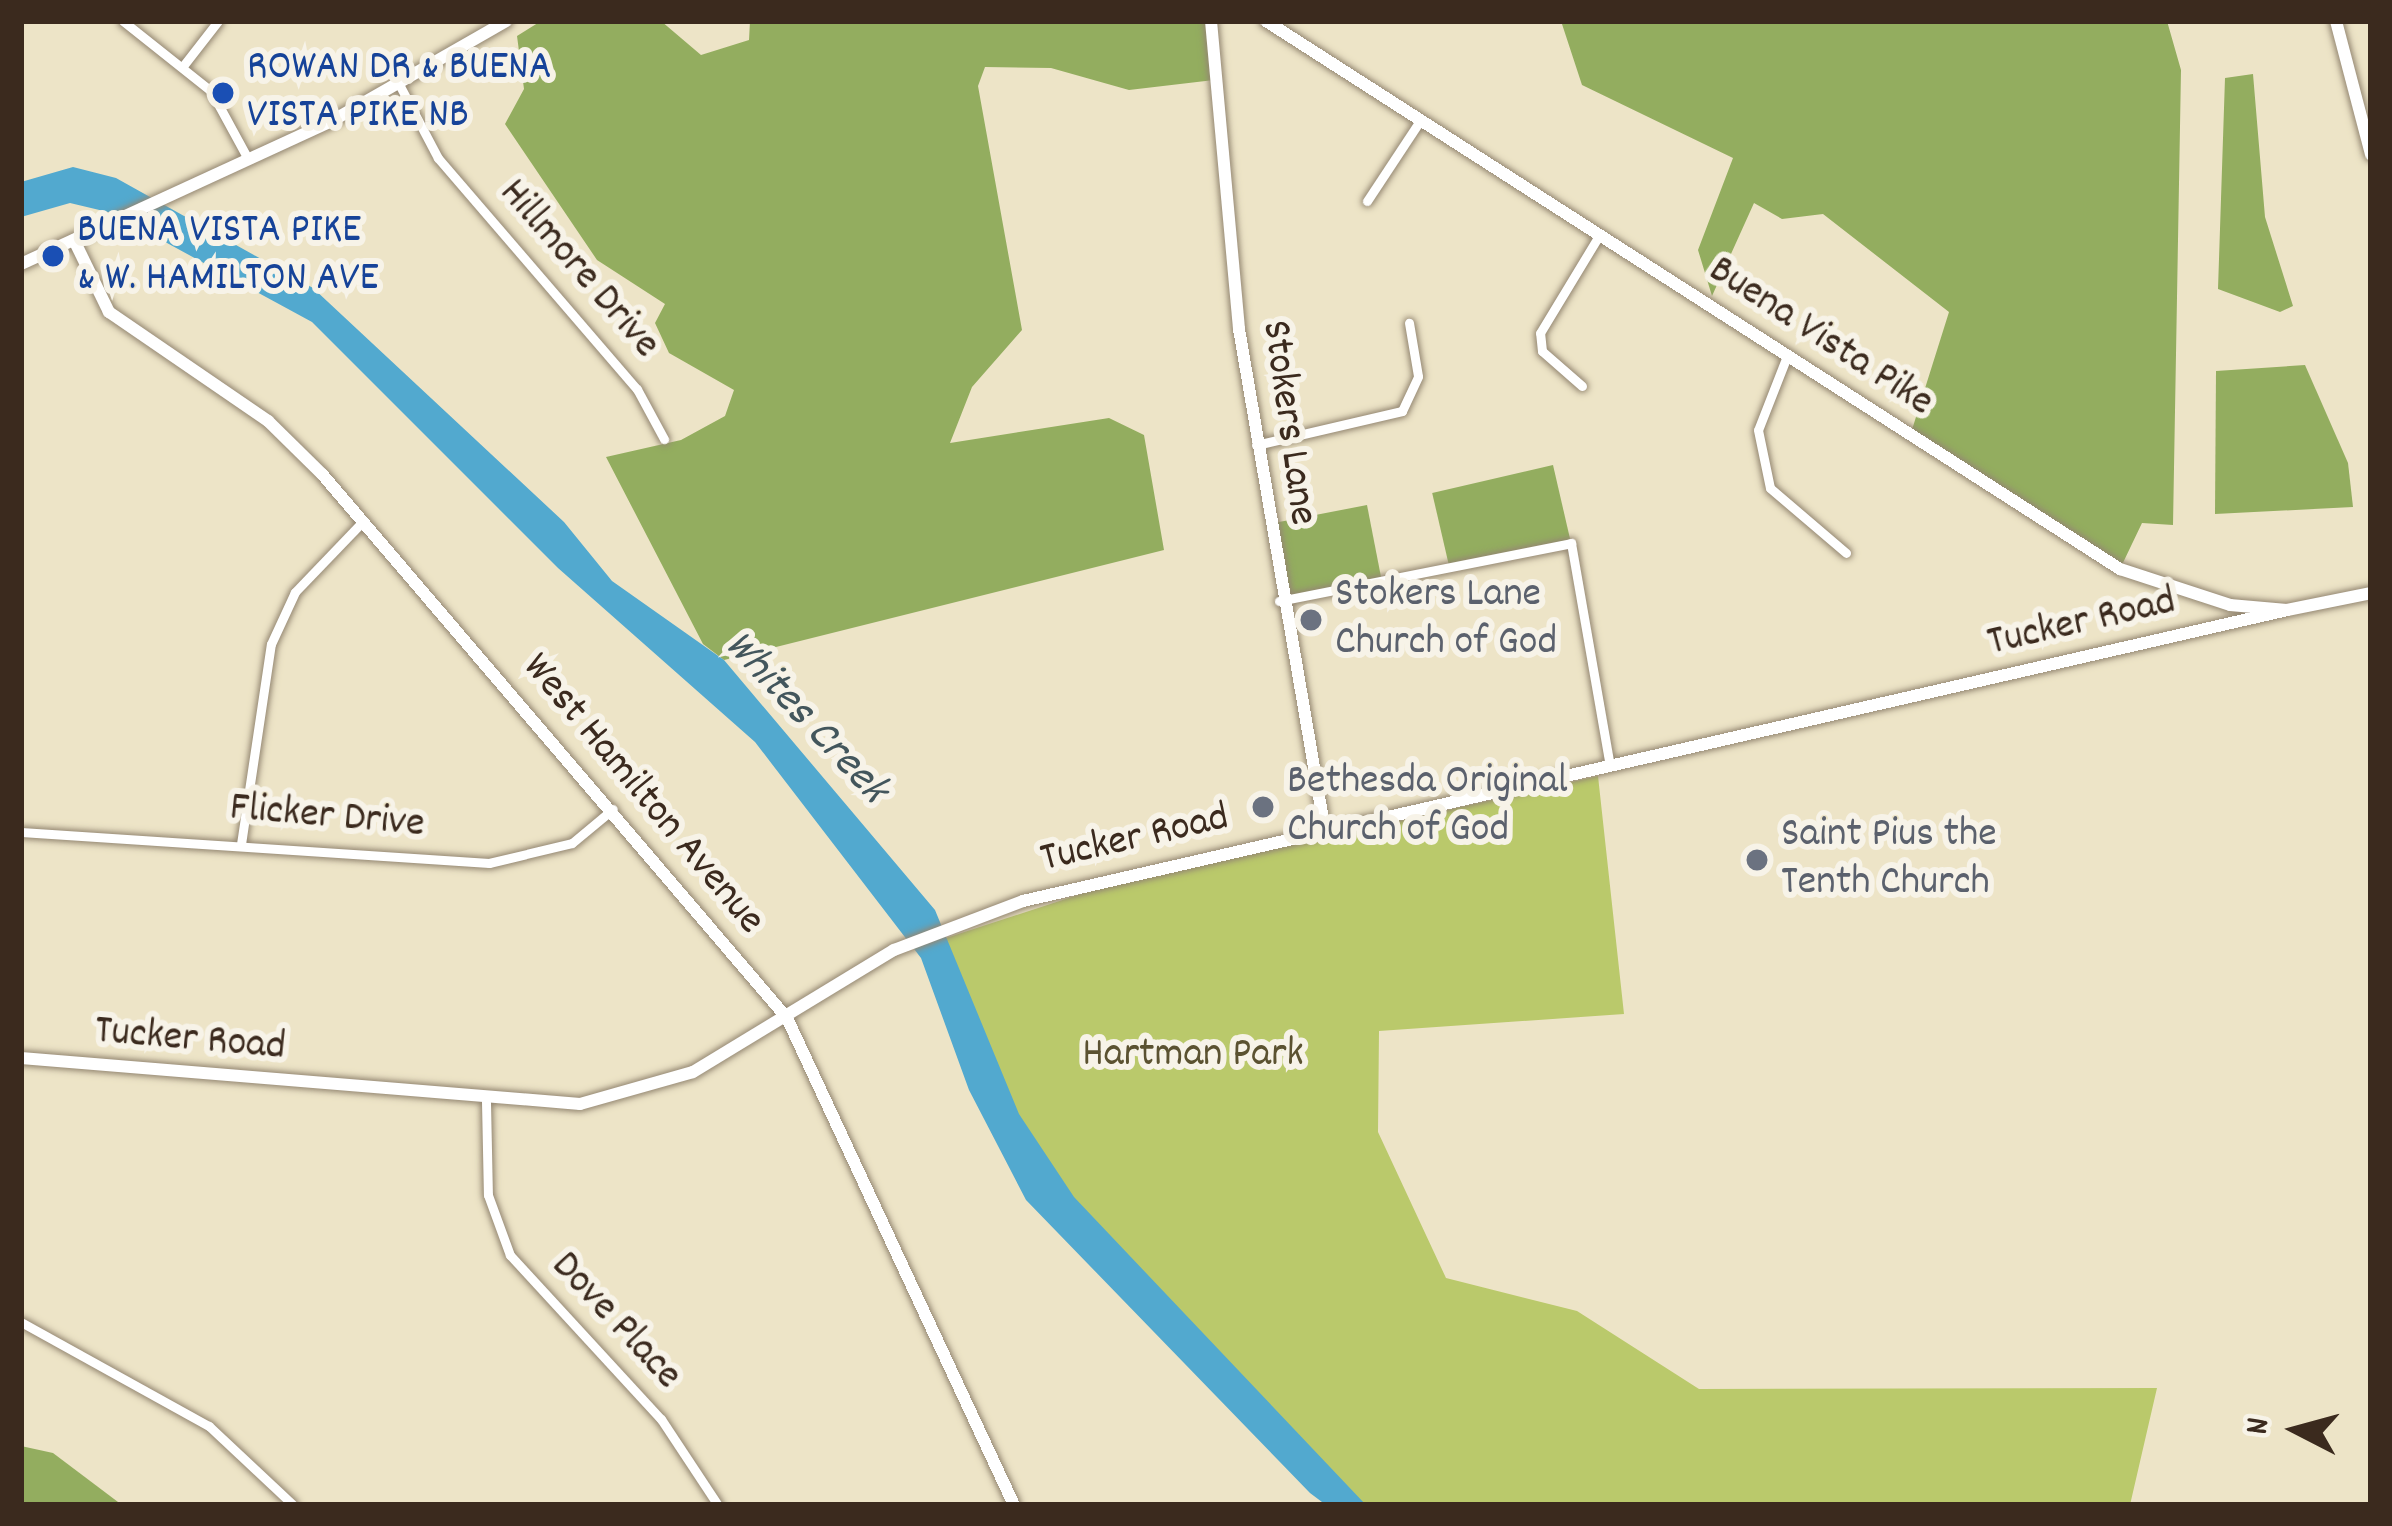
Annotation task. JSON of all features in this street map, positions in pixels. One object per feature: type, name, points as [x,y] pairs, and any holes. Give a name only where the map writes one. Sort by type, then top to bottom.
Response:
[{"type":"street","points":[[123,21],[211,91],[248,159]]},
{"type":"street","points":[[183,66],[218,21]]},
{"type":"street","points":[[21,264],[400,86],[506,21]]},
{"type":"street","name":"Stokers Lane","points":[[1210,21],[1256,445],[1279,602],[1325,831]]},
{"type":"street","name":"Buena Vista Pike","points":[[1266,21],[2120,569],[2196,598],[2287,610],[2371,592]]},
{"type":"street","points":[[2336,21],[2371,154]]},
{"type":"street","name":"Hillmore Drive","points":[[400,86],[438,158],[638,389],[664,440]]},
{"type":"street","points":[[1367,201],[1421,119]]},
{"type":"street","points":[[1582,386],[1542,351],[1540,333],[1600,234]]},
{"type":"street","name":"West Hamilton Avenue","points":[[81,237],[109,312],[268,421],[363,521],[787,1018],[1014,1505]]},
{"type":"street","points":[[1256,445],[1402,411],[1418,376],[1409,323]]},
{"type":"street","points":[[1787,356],[1758,430],[1769,488],[1846,554]]},
{"type":"street","points":[[241,844],[271,644],[295,592],[363,521]]},
{"type":"street","points":[[1279,602],[1571,543],[1610,766]]},
{"type":"street","name":"Tucker Road","points":[[21,1058],[486,1102],[628,1093],[692,1072],[894,950],[954,922],[1325,831],[2287,610]]},
{"type":"street","name":"Flicker Drive","points":[[21,832],[509,862],[572,843],[613,809]]},
{"type":"street","name":"Dove Place","points":[[486,1102],[488,1196],[510,1255],[661,1419],[718,1505]]},
{"type":"street","points":[[21,1322],[209,1426],[292,1505]]},
{"type":"green space","points":[[541,21],[661,21],[701,55],[749,40],[750,21],[1211,21],[1214,80],[1129,90],[1051,68],[985,67],[978,86],[1022,330],[972,387],[950,443],[1109,418],[1144,435],[1164,550],[724,660],[703,644],[606,457],[681,440],[725,416],[734,390],[669,353],[655,323],[665,304],[597,260],[505,124],[524,89],[517,36]]},
{"type":"green space","points":[[1561,21],[2167,21],[2181,70],[2173,525],[2142,523],[2120,569],[1910,436],[1949,312],[1823,214],[1782,219],[1754,203],[1712,296],[1698,250],[1733,158],[1582,85]]},
{"type":"green space","points":[[2253,74],[2265,217],[2293,306],[2280,312],[2218,289],[2225,78]]},
{"type":"green space","points":[[2305,365],[2348,463],[2353,507],[2215,514],[2216,371]]},
{"type":"green space","points":[[1553,465],[1571,543],[1450,571],[1432,493]]},
{"type":"green space","points":[[1367,505],[1381,579],[1282,598],[1268,524]]},
{"type":"green space","name":"Hartman Park","points":[[1598,776],[1624,1014],[1379,1031],[1378,1132],[1446,1278],[1577,1311],[1699,1389],[2157,1388],[2130,1505],[1338,1505],[1168,1322],[1022,1132],[946,938],[1090,891]]},
{"type":"green space","points":[[21,1446],[53,1453],[122,1505],[21,1505]]},
{"type":"water","points":[[73,167],[116,178],[313,288],[564,522],[612,581],[724,660],[935,910],[1019,1114],[1074,1197],[1366,1505],[1326,1505],[1310,1493],[1026,1200],[969,1090],[921,958],[755,742],[558,568],[312,322],[112,213],[70,203],[21,217],[21,182]]},
{"type":"place","name":"ROWAN DR & BUENA VISTA PIKE NB","points":[[223,93]]},
{"type":"place","name":"BUENA VISTA PIKE & W. HAMILTON AVE","points":[[53,256]]},
{"type":"place","name":"Stokers Lane Church of God","points":[[1311,620]]},
{"type":"place","name":"Bethesda Original Church of God","points":[[1263,807]]},
{"type":"place","name":"Saint Pius the Tenth Church","points":[[1757,860]]},
{"type":"water label","name":"Whites Creek","points":[[804,719]]}]
